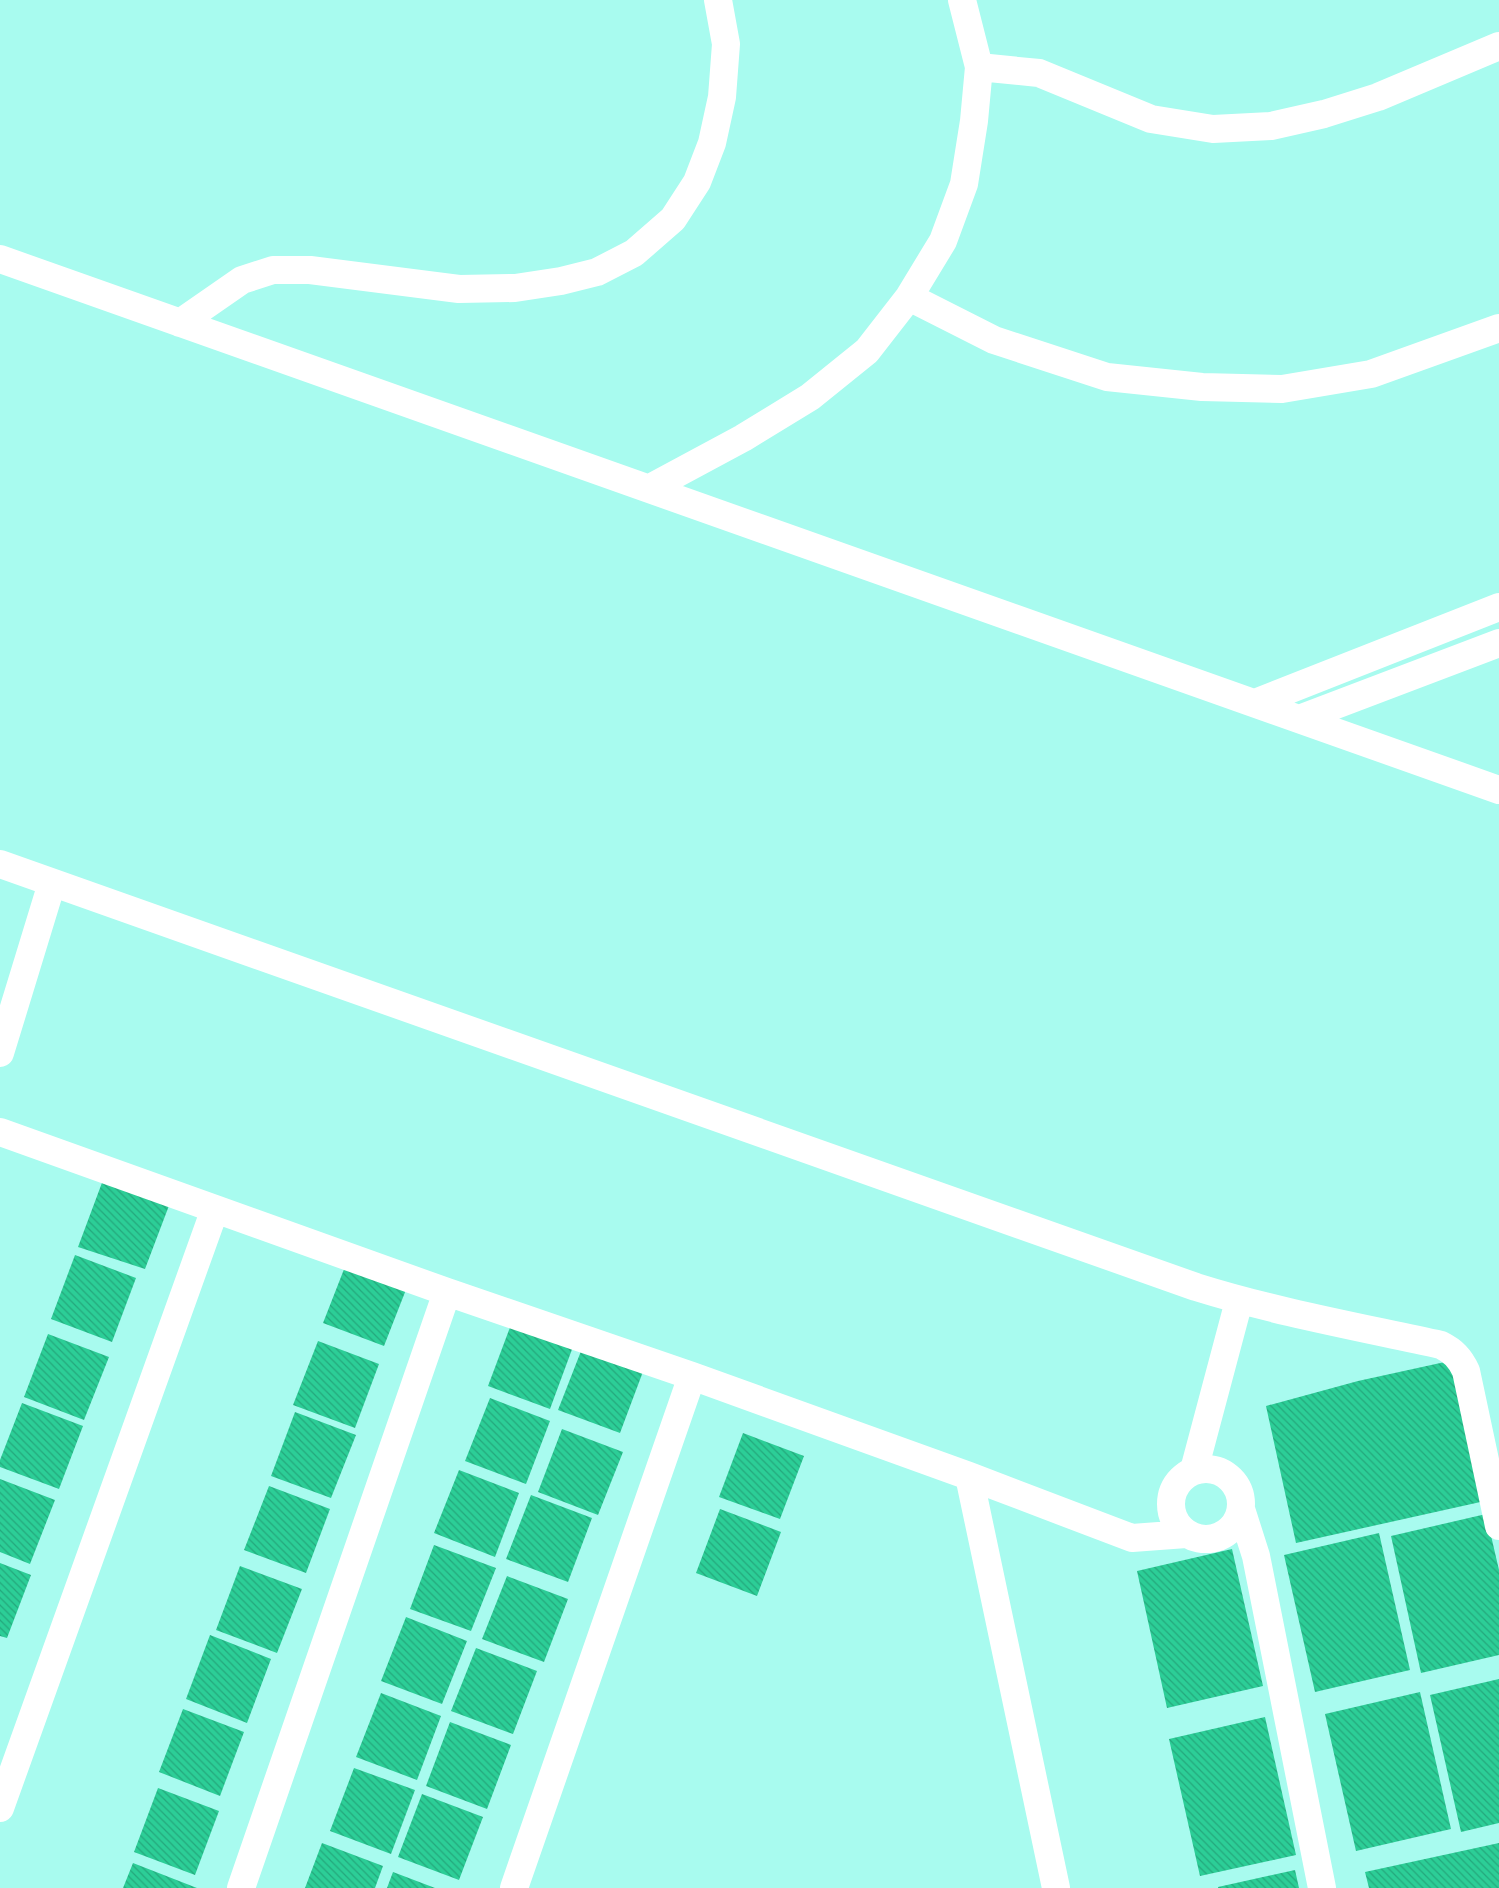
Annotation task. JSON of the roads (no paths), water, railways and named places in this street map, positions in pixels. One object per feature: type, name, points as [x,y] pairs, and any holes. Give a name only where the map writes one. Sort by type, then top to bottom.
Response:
[{"type":"street","points":[[180,323],[242,280],[273,270],[310,270],[459,289],[515,288],[561,281],[597,272],[634,253],[673,219],[697,182],[712,143],[722,96],[726,44],[718,0]]},
{"type":"street","points":[[650,488],[743,438],[810,397],[867,351],[909,297],[943,241],[964,184],[974,121],[979,67],[962,0]]},
{"type":"street","points":[[979,67],[1039,73],[1151,119],[1213,129],[1271,126],[1324,114],[1378,97],[1499,46]]},
{"type":"street","points":[[0,259],[1499,790]]},
{"type":"street","points":[[909,297],[994,340],[1107,377],[1202,387],[1282,389],[1371,374],[1499,328]]},
{"type":"street","points":[[1255,703],[1499,607]]},
{"type":"street","points":[[1299,719],[1499,643]]},
{"type":"street","points":[[0,864],[1187,1284],[1239,1301],[1441,1345],[1451,1350],[1460,1360],[1466,1371],[1499,1526]]},
{"type":"street","points":[[0,1053],[52,883]]},
{"type":"street","points":[[0,1132],[447,1292],[692,1376],[969,1476],[1132,1538],[1186,1534]]},
{"type":"street","points":[[0,1808],[215,1209]]},
{"type":"street","points":[[240,1888],[447,1292]]},
{"type":"street","points":[[1194,1470],[1239,1301]]},
{"type":"street","points":[[514,1888],[692,1376]]},
{"type":"street","points":[[1241,1509],[1237,1521],[1229,1530],[1219,1537],[1207,1540],[1186,1534],[1177,1526],[1172,1516],[1170,1505],[1172,1494],[1177,1484],[1184,1475],[1194,1470],[1206,1468],[1218,1470],[1228,1476],[1236,1486],[1240,1497],[1241,1509],[1256,1556],[1322,1888]]},
{"type":"street","points":[[969,1476],[1056,1888]]}]
